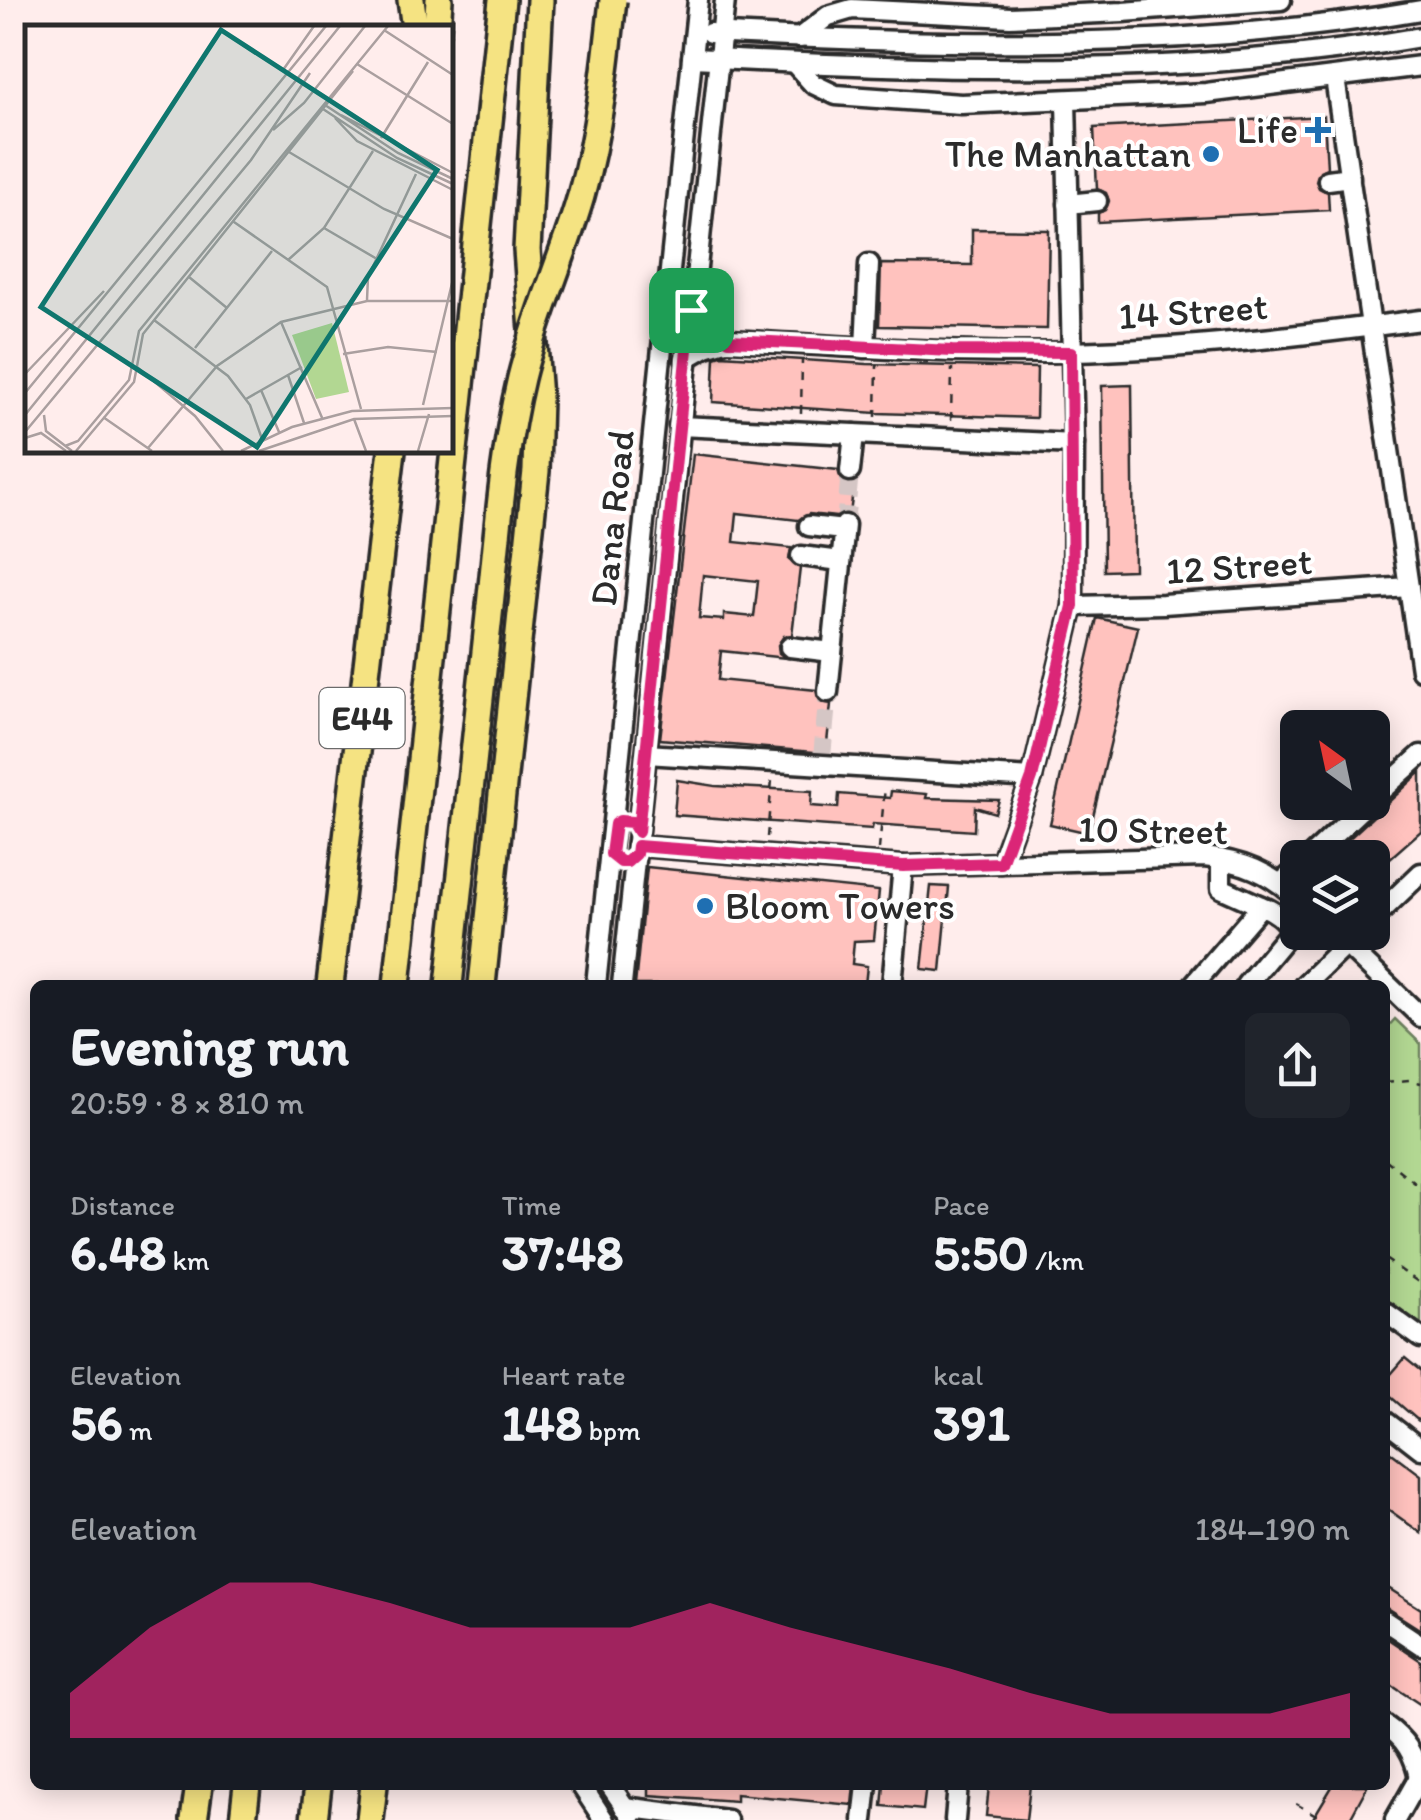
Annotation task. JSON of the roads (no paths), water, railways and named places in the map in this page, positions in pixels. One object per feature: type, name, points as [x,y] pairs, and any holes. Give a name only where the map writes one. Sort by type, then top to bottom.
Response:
[{"type":"highway","points":[[410,0],[414,25]]},
{"type":"highway","points":[[437,25],[440,0]]},
{"type":"highway","name":"E44","points":[[397,980],[502,0]]},
{"type":"highway","points":[[483,980],[536,471],[536,362],[526,250],[540,0]]},
{"type":"highway","points":[[450,980],[512,419],[532,338],[571,229],[590,158],[604,85],[613,0]]},
{"type":"highway","name":"E44","points":[[331,980],[392,452]]},
{"type":"highway","points":[[194,1820],[198,1790]]},
{"type":"highway","points":[[243,1820],[247,1790]]},
{"type":"highway","points":[[314,1820],[317,1790]]},
{"type":"highway","points":[[370,1820],[373,1790]]},
{"type":"street","name":"Dana Road","points":[[597,980],[698,0]]},
{"type":"street","name":"Dana Road","points":[[623,980],[725,0]]},
{"type":"street","points":[[799,38],[828,16],[852,9],[1010,16],[1065,8],[1281,0]]},
{"type":"street","points":[[695,33],[988,43],[1158,39],[1259,32],[1421,10]]},
{"type":"street","points":[[692,58],[991,70],[1112,68],[1266,58],[1421,37]]},
{"type":"street","points":[[796,64],[813,84],[836,95],[961,104],[1206,93],[1421,66]]},
{"type":"street","points":[[1335,78],[1421,670]]},
{"type":"street","points":[[1001,863],[1032,778],[1073,606],[1074,444],[1066,100]]},
{"type":"street","points":[[1328,180],[1350,178]]},
{"type":"street","points":[[1068,204],[1097,201]]},
{"type":"street","points":[[869,264],[871,348]]},
{"type":"street","points":[[691,310],[708,328],[729,340]]},
{"type":"street","name":"14 Street","points":[[686,359],[729,340],[952,351],[1071,352],[1225,342],[1421,320]]},
{"type":"street","points":[[679,426],[1074,444]]},
{"type":"street","points":[[850,471],[854,434]]},
{"type":"street","points":[[809,526],[845,528],[828,692]]},
{"type":"street","points":[[801,560],[841,565]]},
{"type":"street","name":"12 Street","points":[[1073,606],[1163,604],[1409,587]]},
{"type":"street","points":[[791,643],[833,647]]},
{"type":"street","points":[[646,754],[1032,778]]},
{"type":"street","points":[[1390,784],[1421,755]]},
{"type":"street","points":[[1329,840],[1351,820]]},
{"type":"street","points":[[620,821],[632,822],[637,844],[627,862],[611,854],[611,839],[620,821]]},
{"type":"street","name":"10 Street","points":[[637,844],[903,866],[1222,859],[1243,863],[1280,882]]},
{"type":"street","points":[[1222,859],[1221,888],[1278,914],[1290,932],[1250,980]]},
{"type":"street","points":[[892,980],[903,866]]},
{"type":"street","points":[[1390,903],[1421,874]]},
{"type":"street","points":[[1197,980],[1262,906]]},
{"type":"street","points":[[1308,980],[1335,950]]},
{"type":"street","points":[[1358,950],[1386,980]]},
{"type":"street","points":[[1390,984],[1421,1017]]},
{"type":"street","points":[[1390,1318],[1421,1338]]},
{"type":"street","points":[[1390,1425],[1421,1450]]},
{"type":"street","points":[[1390,1624],[1421,1645]]},
{"type":"street","points":[[1390,1728],[1401,1736],[1420,1776],[1395,1820]]},
{"type":"street","points":[[1401,1736],[1421,1738]]},
{"type":"street","points":[[583,1790],[604,1820]]},
{"type":"street","points":[[614,1790],[630,1813],[727,1820]]},
{"type":"street","points":[[863,1820],[866,1790]]},
{"type":"street","points":[[955,1820],[958,1790]]},
{"type":"tunnel","points":[[845,525],[850,471]]},
{"type":"tunnel","points":[[822,757],[828,692]]},
{"type":"place","name":"Life","points":[[1318,130]]},
{"type":"place","name":"The Manhattan","points":[[1211,154]]},
{"type":"place","name":"Bloom Towers","points":[[705,906]]}]
